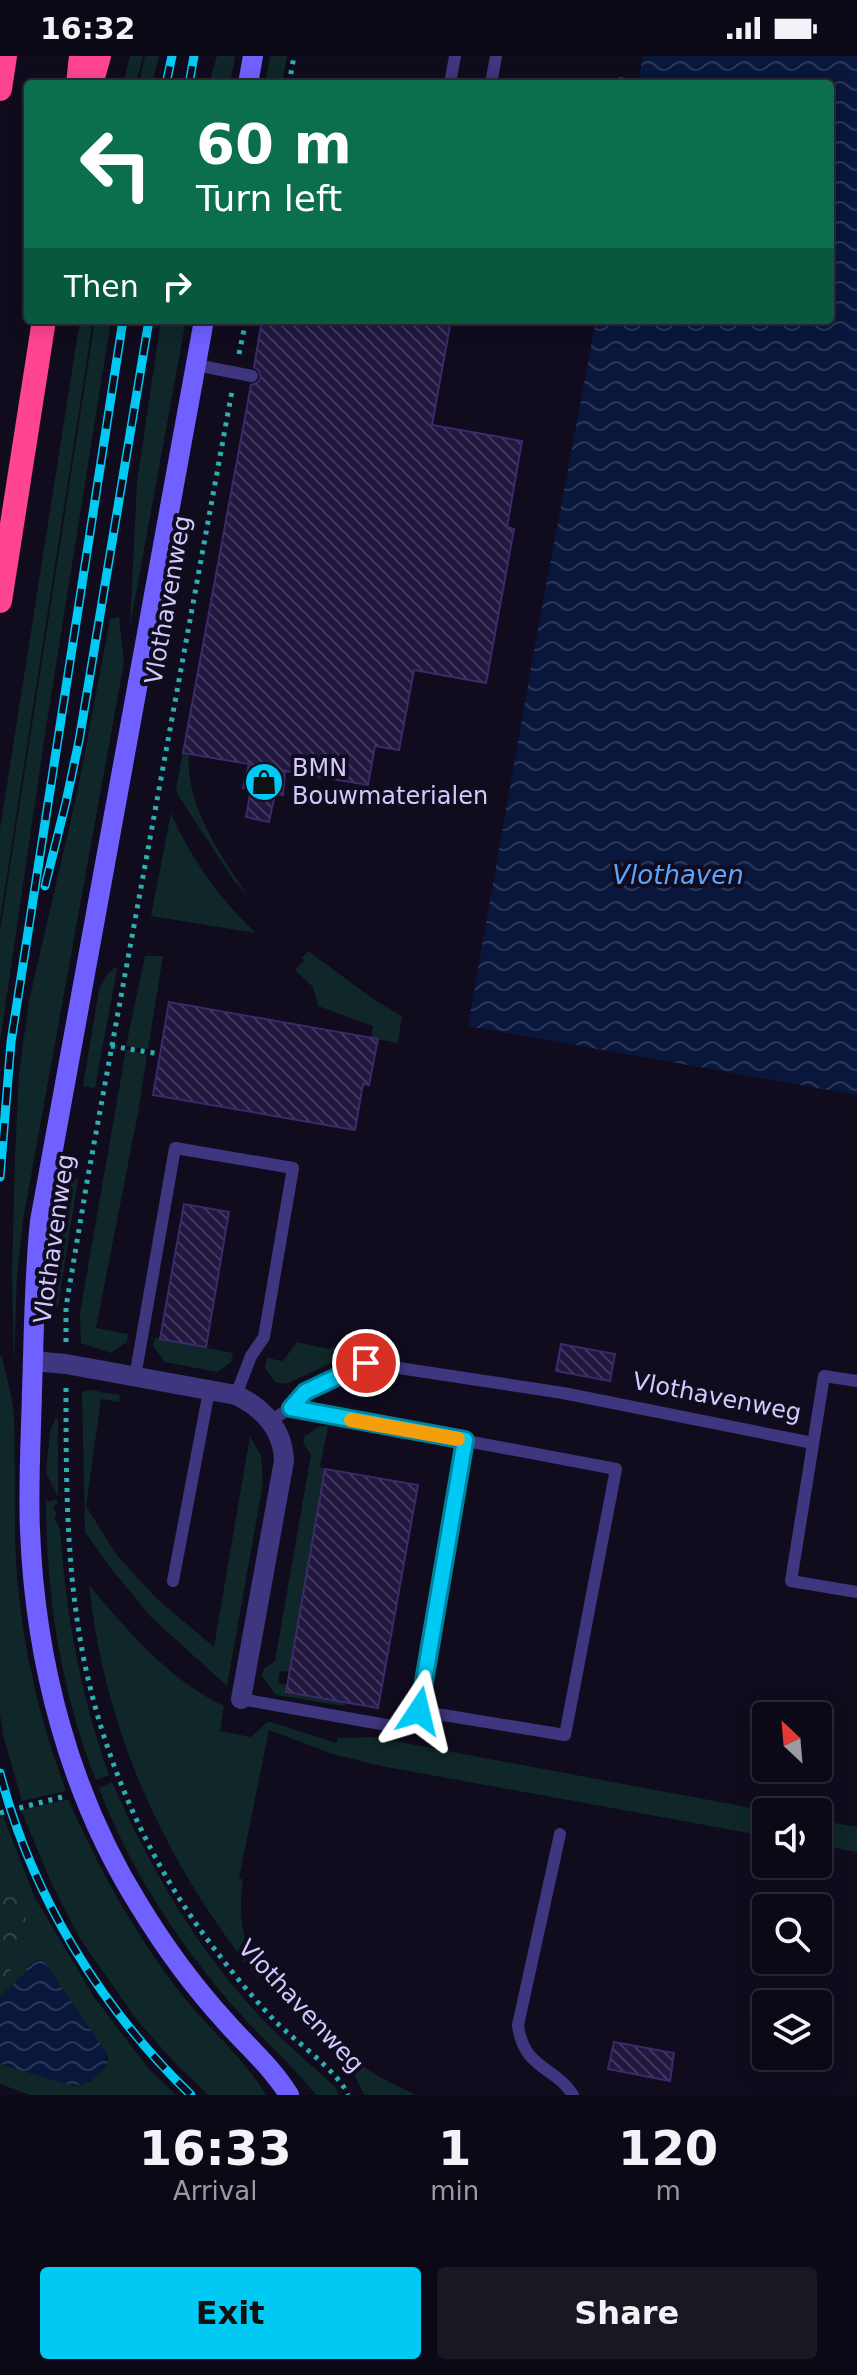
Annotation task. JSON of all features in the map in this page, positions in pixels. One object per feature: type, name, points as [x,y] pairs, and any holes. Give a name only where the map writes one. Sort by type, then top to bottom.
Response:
[{"type":"highway","points":[[0,89],[5,56]]},
{"type":"highway","points":[[78,80],[81,56]]},
{"type":"highway","points":[[92,80],[99,56]]},
{"type":"highway","points":[[0,601],[43,324]]},
{"type":"main road","points":[[249,80],[253,56]]},
{"type":"main road","name":"Vlothavenweg","points":[[203,324],[40,1221],[34,1287],[29,1502],[36,1608],[50,1684],[76,1772],[99,1828],[118,1868],[163,1942],[198,1989],[269,2068],[289,2095]]},
{"type":"street","points":[[33,1361],[66,1364],[236,1395],[250,1402],[270,1421],[281,1440],[284,1461],[241,1699]]},
{"type":"lane","points":[[451,80],[455,56]]},
{"type":"lane","points":[[492,80],[496,56]]},
{"type":"lane","points":[[196,365],[252,376]]},
{"type":"lane","points":[[135,1377],[175,1148],[293,1168],[264,1337],[251,1356],[236,1395]]},
{"type":"lane","name":"Vlothavenweg","points":[[270,1421],[291,1408],[305,1392],[366,1363],[563,1393],[813,1443]]},
{"type":"lane","name":"Vlothavenweg","points":[[857,1381],[824,1376],[791,1581],[857,1592]]},
{"type":"lane","points":[[173,1581],[209,1391]]},
{"type":"lane","points":[[291,1408],[616,1469],[565,1735],[419,1711]]},
{"type":"lane","points":[[241,1699],[392,1726],[406,1723],[419,1711],[465,1440]]},
{"type":"lane","points":[[560,1834],[518,2025],[522,2043],[534,2060],[564,2083],[573,2095]]},
{"type":"path","points":[[290,80],[294,56]]},
{"type":"path","name":"Vlothavenweg","points":[[245,324],[111,1046],[66,1307],[66,1491],[74,1594],[85,1667],[111,1754],[144,1833],[203,1933],[246,1989],[280,2026],[341,2082],[348,2095]]},
{"type":"path","points":[[111,1046],[160,1054]]},
{"type":"green space","points":[[130,56],[143,56],[137,80],[124,80]]},
{"type":"green space","points":[[145,56],[159,56],[153,80],[140,80]]},
{"type":"green space","points":[[217,56],[235,56],[231,80],[210,80]]},
{"type":"green space","points":[[270,56],[287,56],[283,80],[266,80]]},
{"type":"green space","points":[[79,324],[92,324],[0,920],[0,829]]},
{"type":"green space","points":[[94,324],[110,324],[0,1042],[0,931]]},
{"type":"green space","points":[[160,324],[185,324],[130,626],[137,482]]},
{"type":"green space","points":[[119,617],[124,662],[23,1220],[17,1275],[14,1364],[12,1274],[15,1158],[19,1074],[29,1001],[78,789],[110,619]]},
{"type":"green space","points":[[183,752],[189,754],[193,792],[206,828],[247,895],[234,881],[180,798],[176,789]]},
{"type":"green space","points":[[171,813],[208,878],[256,933],[151,916]]},
{"type":"green space","points":[[308,951],[376,1001],[402,1016],[398,1043],[371,1038],[373,1026],[318,1006],[313,987],[295,970]]},
{"type":"green space","points":[[145,956],[163,956],[148,1049],[126,1046]]},
{"type":"green space","points":[[115,967],[95,1088],[83,1086],[99,990]]},
{"type":"green space","points":[[126,1049],[147,1055],[96,1328],[128,1334],[127,1342],[111,1353],[81,1343],[80,1313]]},
{"type":"green space","points":[[65,1178],[78,1179],[56,1308],[53,1298],[56,1232]]},
{"type":"green space","points":[[155,1338],[233,1353],[231,1362],[217,1372],[165,1362],[153,1346]]},
{"type":"green space","points":[[297,1342],[328,1349],[346,1344],[342,1358],[286,1384],[275,1382],[265,1368],[267,1358],[283,1361]]},
{"type":"green space","points":[[0,1356],[14,1416],[16,1556],[28,1658],[48,1738],[66,1791],[22,1801],[0,1714]]},
{"type":"green space","points":[[90,1390],[120,1395],[119,1402],[101,1399],[86,1506],[116,1554],[155,1597],[214,1647],[250,1436],[261,1456],[263,1483],[227,1686],[151,1617],[85,1532],[82,1392]]},
{"type":"green space","points":[[56,1417],[58,1497],[46,1473],[50,1431]]},
{"type":"green space","points":[[320,1426],[328,1426],[320,1467],[325,1469],[289,1672],[280,1671],[278,1683],[287,1685],[286,1692],[345,1702],[344,1706],[276,1695],[262,1676],[264,1669],[275,1661],[311,1455],[303,1442],[305,1436]]},
{"type":"green space","points":[[46,1497],[48,1502],[56,1499],[58,1503],[53,1506],[57,1515],[54,1517],[60,1529],[76,1654],[109,1775],[96,1780],[64,1676],[52,1605]]},
{"type":"green space","points":[[89,1585],[167,1668],[224,1706],[220,1731],[251,1737],[271,1722],[336,1743],[338,1738],[373,1737],[752,1808],[752,1833],[381,1766],[333,1754],[269,1730],[239,1878],[243,1880],[243,1932],[260,1981],[196,1891],[145,1795],[125,1745],[97,1640]]},
{"type":"green space","points":[[112,1782],[157,1873],[192,1931],[264,2021],[335,2087],[339,2095],[316,2095],[233,2006],[174,1930],[140,1875],[111,1818],[99,1788]]},
{"type":"green space","points":[[68,1799],[105,1876],[149,1949],[183,1996],[266,2095],[208,2095],[136,2019],[79,1937],[51,1882],[21,1810]]},
{"type":"green space","points":[[3,1816],[35,1898],[94,1997],[148,2068],[176,2095],[30,2095],[0,2084],[0,2064],[75,2086],[91,2081],[107,2065],[108,2057],[44,1962],[25,1973],[0,1997],[0,1817]]},
{"type":"green space","points":[[832,1823],[857,1827],[857,1852],[832,1848]]},
{"type":"green space","points":[[19,1875],[26,1919],[24,1940],[11,1969],[0,1980],[0,1884]]},
{"type":"green space","points":[[319,2039],[383,2079],[416,2095],[364,2095],[353,2072]]},
{"type":"water","name":"Vlothaven","points":[[643,56],[857,56],[857,1095],[468,1026],[595,324],[834,324],[834,80],[639,80]]},
{"type":"water","points":[[37,1959],[44,1962],[106,2052],[107,2064],[91,2081],[74,2086],[0,2064],[0,1997]]},
{"type":"building","points":[[261,324],[450,324],[432,425],[522,441],[507,527],[514,529],[486,683],[414,670],[399,750],[375,746],[368,785],[285,771],[283,795],[275,794],[269,822],[246,817],[251,789],[243,788],[249,764],[183,753],[251,385],[261,377],[254,367]]},
{"type":"building","points":[[169,1002],[378,1039],[369,1085],[363,1084],[355,1130],[153,1095]]},
{"type":"building","points":[[184,1204],[229,1212],[206,1347],[160,1339]]},
{"type":"building","points":[[561,1344],[615,1354],[610,1381],[556,1371]]},
{"type":"building","points":[[325,1469],[418,1485],[378,1708],[286,1692]]},
{"type":"building","points":[[614,2042],[674,2053],[670,2081],[608,2069]]},
{"type":"railway","points":[[167,80],[172,56]]},
{"type":"railway","points":[[190,80],[194,56]]},
{"type":"railway","points":[[0,1177],[11,1042],[122,324]]},
{"type":"railway","points":[[45,886],[79,741],[148,324]]},
{"type":"railway","points":[[0,1773],[31,1863],[73,1947],[127,2025],[191,2095]]},
{"type":"slow traffic","points":[[351,1420],[458,1439]]},
{"type":"place","name":"BMN Bouwmaterialen","points":[[264,782]]},
{"type":"route","points":[[366,1363],[305,1392],[291,1408],[465,1440],[419,1711]]}]
